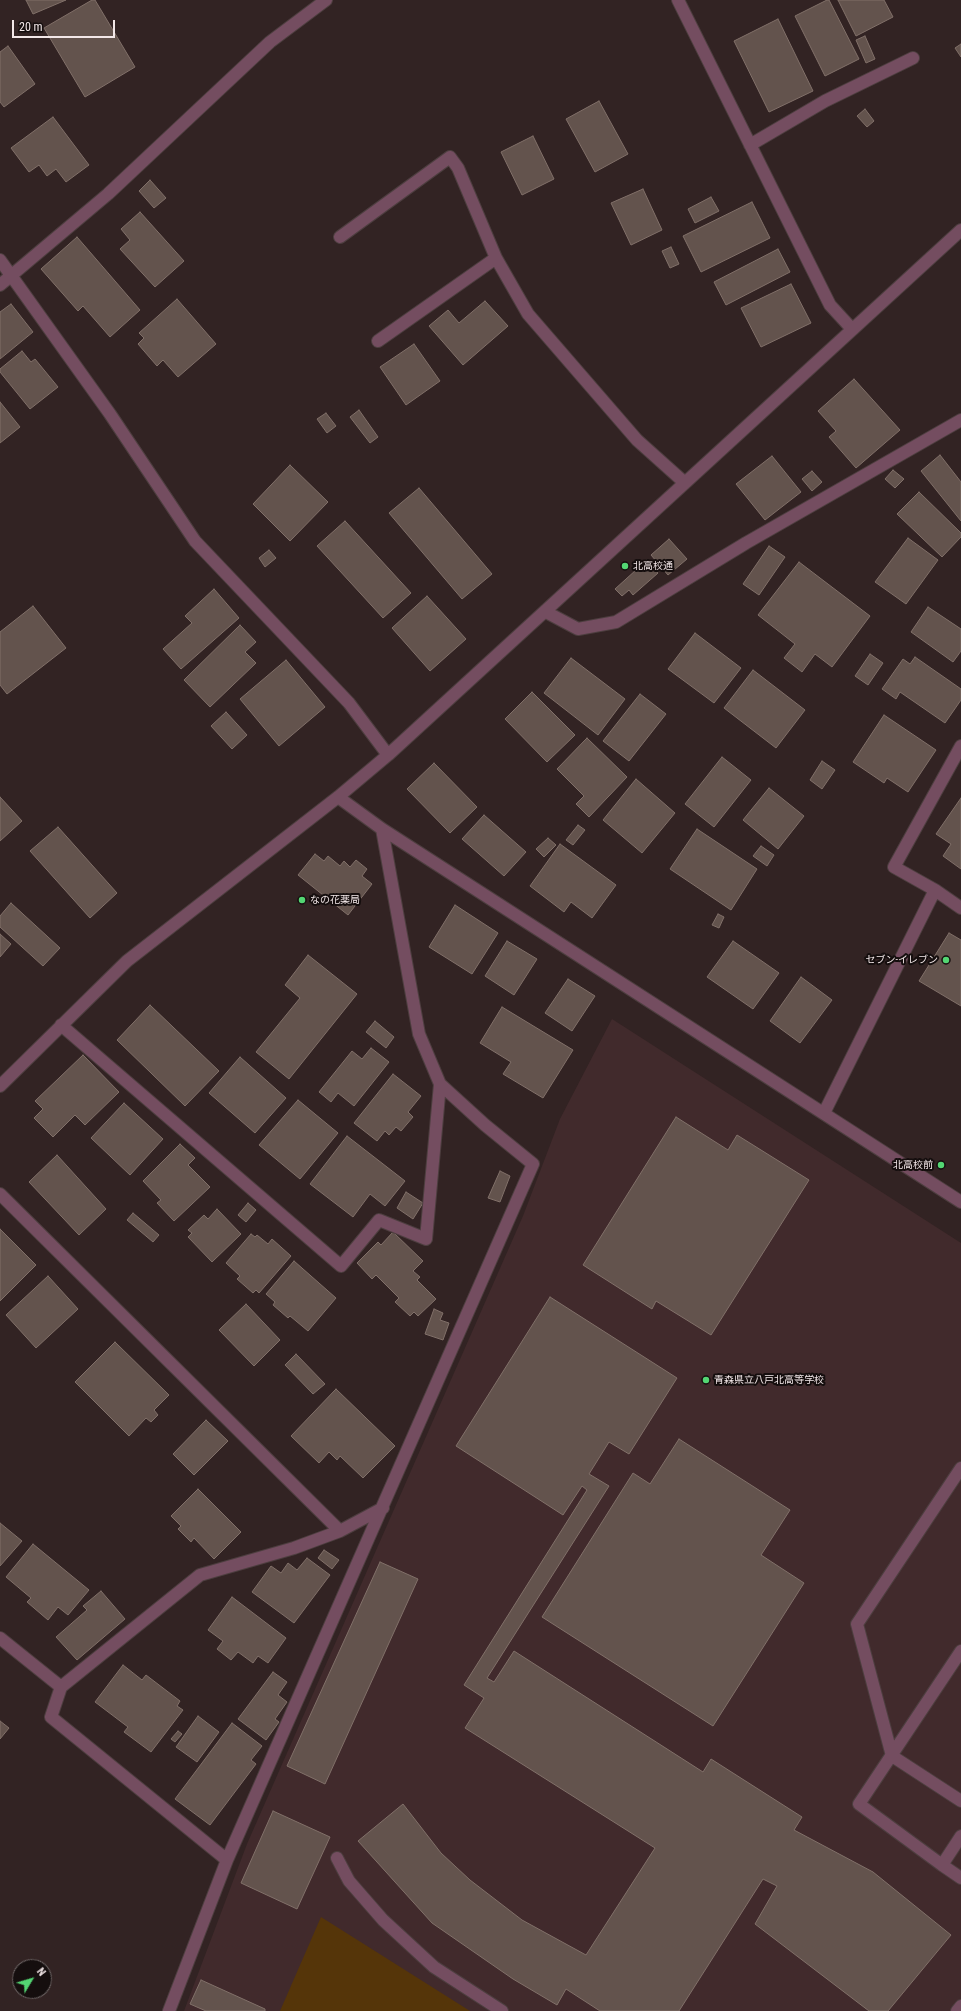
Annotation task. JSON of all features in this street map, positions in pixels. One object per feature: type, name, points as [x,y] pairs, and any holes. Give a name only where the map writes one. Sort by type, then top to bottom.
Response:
[{"type":"street","points":[[0,285],[11,274],[108,194],[270,42],[326,0]]},
{"type":"street","points":[[678,0],[830,305],[852,329]]},
{"type":"street","points":[[750,145],[826,101],[913,58]]},
{"type":"street","points":[[340,236],[450,157],[458,168],[496,258],[528,314],[637,440],[685,483]]},
{"type":"street","points":[[0,1086],[127,961],[338,797],[388,755],[546,612],[961,230]]},
{"type":"street","points":[[378,341],[496,258]]},
{"type":"street","points":[[0,260],[110,414],[195,541],[348,703],[388,755]]},
{"type":"street","points":[[546,612],[578,629],[616,622],[746,543],[961,420]]},
{"type":"street","points":[[961,746],[894,867],[935,890],[961,908]]},
{"type":"street","points":[[338,797],[382,829],[961,1202]]},
{"type":"street","points":[[169,2011],[227,1860],[533,1164],[485,1125],[440,1084],[419,1034],[382,829]]},
{"type":"street","points":[[824,1113],[935,890]]},
{"type":"street","points":[[61,1025],[341,1266],[379,1220],[426,1239],[440,1084]]},
{"type":"street","points":[[0,1194],[340,1531]]},
{"type":"street","points":[[961,1468],[857,1624],[892,1756],[961,1801]]},
{"type":"street","points":[[227,1860],[51,1718],[61,1687],[200,1574],[294,1548],[340,1531],[383,1508]]},
{"type":"street","points":[[0,1638],[61,1687]]},
{"type":"street","points":[[961,1651],[859,1804],[961,1878]]},
{"type":"street","points":[[942,1865],[961,1836]]},
{"type":"street","points":[[337,1858],[349,1881],[388,1926],[434,1967],[502,2011]]},
{"type":"street","points":[[958,2011],[961,2006]]},
{"type":"shaded area","name":"青森県立八戸北高等学校","points":[[612,1019],[961,1243],[961,2011],[184,2011],[247,1844],[523,1216],[560,1119]]},
{"type":"shaded area","points":[[321,1917],[470,2011],[280,2011]]},
{"type":"building","points":[[26,0],[66,0],[33,14]]},
{"type":"building","points":[[92,0],[95,0],[135,67],[85,97],[44,28]]},
{"type":"building","points":[[829,0],[859,59],[825,76],[795,16]]},
{"type":"building","points":[[838,0],[884,0],[893,17],[856,36]]},
{"type":"building","points":[[778,19],[813,91],[769,112],[734,41]]},
{"type":"building","points":[[865,36],[875,59],[866,63],[856,40]]},
{"type":"building","points":[[961,44],[961,57],[955,48]]},
{"type":"building","points":[[8,46],[35,84],[4,107],[0,102],[0,52]]},
{"type":"building","points":[[599,101],[628,154],[595,172],[566,119]]},
{"type":"building","points":[[865,109],[874,121],[867,127],[857,116]]},
{"type":"building","points":[[53,117],[89,165],[66,182],[56,169],[47,176],[39,165],[29,172],[11,148]]},
{"type":"building","points":[[533,136],[554,179],[522,195],[501,152]]},
{"type":"building","points":[[150,180],[166,198],[154,208],[139,191]]},
{"type":"building","points":[[643,189],[662,230],[631,245],[611,203]]},
{"type":"building","points":[[711,197],[719,211],[695,223],[688,209]]},
{"type":"building","points":[[752,202],[770,238],[701,272],[683,236]]},
{"type":"building","points":[[140,212],[184,261],[155,287],[120,249],[130,240],[121,229]]},
{"type":"building","points":[[77,237],[140,310],[110,337],[83,306],[78,311],[41,269]]},
{"type":"building","points":[[671,247],[679,264],[670,268],[662,251]]},
{"type":"building","points":[[778,249],[790,272],[726,305],[714,282]]},
{"type":"building","points":[[791,284],[811,323],[761,347],[741,308]]},
{"type":"building","points":[[177,299],[216,344],[178,377],[163,360],[157,366],[138,344],[144,338],[139,333]]},
{"type":"building","points":[[485,301],[508,326],[463,365],[429,326],[448,310],[459,323]]},
{"type":"building","points":[[11,304],[33,332],[0,359],[0,312]]},
{"type":"building","points":[[414,344],[440,381],[406,405],[380,367]]},
{"type":"building","points":[[22,351],[31,362],[35,359],[58,387],[30,409],[0,372],[0,369]]},
{"type":"building","points":[[854,379],[900,430],[856,468],[829,437],[836,431],[818,411]]},
{"type":"building","points":[[0,402],[20,427],[0,443]]},
{"type":"building","points":[[359,410],[378,437],[370,443],[350,417]]},
{"type":"building","points":[[326,413],[336,426],[327,433],[317,419]]},
{"type":"building","points":[[940,455],[961,482],[961,521],[921,471]]},
{"type":"building","points":[[772,456],[801,492],[765,520],[736,484]]},
{"type":"building","points":[[290,465],[328,502],[290,541],[253,504]]},
{"type":"building","points":[[893,470],[904,479],[895,488],[885,479]]},
{"type":"building","points":[[812,471],[822,482],[812,491],[802,479]]},
{"type":"building","points":[[419,488],[492,574],[462,599],[389,513]]},
{"type":"building","points":[[919,492],[961,533],[961,537],[942,557],[897,514]]},
{"type":"building","points":[[345,521],[411,593],[383,618],[317,546]]},
{"type":"building","points":[[908,538],[938,560],[906,604],[875,582]]},
{"type":"building","points":[[669,539],[687,559],[668,575],[651,555]]},
{"type":"building","points":[[769,546],[785,557],[759,595],[743,584]]},
{"type":"building","points":[[269,550],[276,558],[265,567],[259,558]]},
{"type":"building","points":[[647,560],[658,573],[633,595],[629,590],[622,596],[615,589]]},
{"type":"building","points":[[799,562],[870,616],[832,667],[815,654],[802,672],[784,658],[795,644],[758,615]]},
{"type":"building","points":[[214,589],[239,618],[181,669],[163,649],[192,623],[185,616]]},
{"type":"building","points":[[427,596],[466,639],[430,671],[392,628]]},
{"type":"building","points":[[33,606],[66,648],[7,694],[0,685],[0,632]]},
{"type":"building","points":[[928,607],[961,629],[961,651],[953,662],[911,632]]},
{"type":"building","points":[[240,625],[256,642],[245,652],[256,663],[210,707],[184,680]]},
{"type":"building","points":[[695,633],[741,668],[714,703],[668,669]]},
{"type":"building","points":[[870,654],[883,663],[868,685],[855,676]]},
{"type":"building","points":[[915,657],[961,689],[961,700],[945,723],[900,692],[896,699],[882,689],[903,659],[910,664]]},
{"type":"building","points":[[571,658],[625,699],[598,735],[544,693]]},
{"type":"building","points":[[286,660],[325,707],[279,746],[240,699]]},
{"type":"building","points":[[753,670],[805,710],[776,748],[724,708]]},
{"type":"building","points":[[532,692],[575,735],[547,762],[505,719]]},
{"type":"building","points":[[640,694],[666,714],[629,761],[603,741]]},
{"type":"building","points":[[226,712],[247,735],[232,749],[211,726]]},
{"type":"building","points":[[884,715],[936,750],[908,792],[887,778],[884,783],[853,762]]},
{"type":"building","points":[[587,738],[627,777],[589,817],[576,804],[584,796],[557,769]]},
{"type":"building","points":[[722,757],[751,780],[714,827],[685,804]]},
{"type":"building","points":[[822,761],[835,770],[822,789],[810,780]]},
{"type":"building","points":[[434,763],[477,807],[450,833],[407,789]]},
{"type":"building","points":[[636,779],[675,813],[642,853],[603,820]]},
{"type":"building","points":[[769,788],[804,816],[778,849],[743,820]]},
{"type":"building","points":[[0,797],[22,821],[0,841]]},
{"type":"building","points":[[961,798],[961,869],[943,856],[951,844],[936,834]]},
{"type":"building","points":[[484,815],[526,852],[504,876],[462,839]]},
{"type":"building","points":[[578,825],[585,830],[573,845],[566,840]]},
{"type":"building","points":[[58,827],[117,893],[90,918],[30,851]]},
{"type":"building","points":[[697,829],[757,869],[731,910],[670,869]]},
{"type":"building","points":[[548,838],[556,845],[544,857],[536,849]]},
{"type":"building","points":[[560,844],[616,885],[592,918],[571,902],[564,912],[530,886]]},
{"type":"building","points":[[761,846],[774,855],[767,866],[753,856]]},
{"type":"building","points":[[315,854],[324,861],[328,856],[340,866],[344,861],[350,867],[356,860],[367,869],[362,876],[372,884],[348,915],[298,875]]},
{"type":"building","points":[[11,903],[60,948],[43,966],[0,927],[0,916]]},
{"type":"building","points":[[455,905],[498,933],[472,974],[429,947]]},
{"type":"building","points":[[718,914],[724,917],[719,928],[712,925]]},
{"type":"building","name":"セブン-イレブン","points":[[949,933],[961,940],[961,1006],[919,981]]},
{"type":"building","points":[[0,934],[11,944],[0,957]]},
{"type":"building","points":[[507,941],[537,959],[514,995],[485,976]]},
{"type":"building","points":[[733,941],[779,973],[753,1009],[707,977]]},
{"type":"building","points":[[308,955],[357,994],[289,1079],[256,1052],[300,998],[285,985]]},
{"type":"building","points":[[801,977],[832,1000],[800,1043],[770,1021]]},
{"type":"building","points":[[568,979],[595,996],[572,1031],[545,1013]]},
{"type":"building","points":[[150,1005],[219,1071],[185,1106],[117,1040]]},
{"type":"building","points":[[502,1007],[573,1050],[543,1098],[503,1074],[511,1062],[480,1043]]},
{"type":"building","points":[[375,1021],[394,1037],[386,1048],[366,1032]]},
{"type":"building","points":[[371,1048],[389,1062],[354,1106],[338,1093],[331,1102],[319,1092],[352,1051],[362,1059]]},
{"type":"building","points":[[83,1055],[119,1092],[85,1125],[75,1115],[53,1137],[34,1118],[43,1109],[35,1101]]},
{"type":"building","points":[[240,1057],[286,1098],[255,1133],[209,1093]]},
{"type":"building","points":[[393,1074],[421,1096],[408,1112],[413,1117],[401,1131],[396,1127],[389,1135],[385,1131],[377,1141],[354,1123]]},
{"type":"building","points":[[298,1100],[338,1133],[300,1179],[259,1145]]},
{"type":"building","points":[[124,1103],[163,1139],[130,1175],[91,1138]]},
{"type":"building","points":[[676,1117],[728,1150],[737,1135],[809,1180],[711,1335],[656,1301],[652,1309],[583,1265]]},
{"type":"building","points":[[347,1136],[405,1181],[385,1206],[370,1194],[353,1217],[310,1184]]},
{"type":"building","points":[[180,1144],[195,1158],[188,1165],[210,1187],[174,1221],[157,1203],[161,1200],[143,1181]]},
{"type":"building","points":[[57,1155],[106,1209],[79,1235],[29,1182]]},
{"type":"building","points":[[500,1171],[510,1176],[500,1202],[488,1198]]},
{"type":"building","points":[[406,1192],[423,1203],[413,1219],[397,1208]]},
{"type":"building","points":[[248,1203],[256,1210],[246,1222],[238,1215]]},
{"type":"building","points":[[217,1209],[241,1234],[212,1262],[188,1237],[192,1233],[188,1230],[204,1215],[208,1219]]},
{"type":"building","points":[[133,1213],[159,1235],[153,1242],[127,1220]]},
{"type":"building","points":[[0,1229],[36,1265],[0,1301]]},
{"type":"building","points":[[393,1232],[423,1261],[413,1271],[420,1277],[417,1280],[436,1299],[418,1316],[414,1312],[410,1316],[395,1302],[399,1298],[376,1275],[372,1279],[357,1263],[378,1242],[381,1245]]},
{"type":"building","points":[[251,1234],[255,1237],[257,1235],[268,1244],[272,1239],[291,1256],[259,1293],[256,1290],[253,1293],[237,1279],[240,1276],[226,1263]]},
{"type":"building","points":[[294,1261],[336,1298],[308,1331],[290,1316],[288,1318],[273,1305],[275,1302],[266,1294]]},
{"type":"building","points":[[48,1276],[78,1309],[36,1348],[6,1315]]},
{"type":"building","points":[[550,1297],[677,1378],[629,1454],[609,1442],[589,1474],[609,1486],[487,1678],[494,1682],[514,1651],[703,1772],[711,1759],[802,1817],[794,1830],[873,1872],[951,1935],[888,2011],[869,2011],[755,1924],[777,1886],[763,1879],[679,2011],[600,2011],[566,1989],[557,2005],[513,1979],[432,1923],[358,1841],[403,1804],[441,1853],[470,1880],[522,1920],[586,1955],[655,1848],[465,1728],[484,1698],[464,1685],[587,1490],[582,1486],[563,1515],[456,1446]]},
{"type":"building","points":[[246,1304],[280,1340],[254,1366],[219,1330]]},
{"type":"building","points":[[434,1309],[443,1313],[440,1320],[449,1323],[443,1340],[425,1334]]},
{"type":"building","points":[[115,1342],[169,1395],[154,1410],[158,1415],[151,1422],[146,1418],[129,1436],[75,1382]]},
{"type":"building","points":[[296,1354],[325,1384],[313,1394],[285,1365]]},
{"type":"building","points":[[336,1389],[395,1446],[363,1478],[340,1456],[337,1460],[329,1452],[319,1463],[291,1436]]},
{"type":"building","points":[[206,1420],[228,1441],[194,1475],[173,1454]]},
{"type":"building","points":[[679,1439],[790,1510],[761,1555],[804,1583],[713,1726],[542,1617],[633,1473],[650,1484]]},
{"type":"building","points":[[198,1489],[241,1532],[214,1559],[194,1538],[191,1542],[178,1529],[181,1526],[171,1516]]},
{"type":"building","points":[[0,1523],[22,1541],[0,1566]]},
{"type":"building","points":[[33,1544],[89,1590],[68,1615],[58,1607],[48,1620],[27,1602],[31,1598],[6,1577]]},
{"type":"building","points":[[324,1550],[339,1560],[332,1569],[318,1558]]},
{"type":"building","points":[[307,1558],[330,1575],[294,1623],[252,1592],[271,1566],[281,1573],[288,1563],[297,1570]]},
{"type":"building","points":[[380,1562],[418,1579],[325,1784],[287,1766]]},
{"type":"building","points":[[101,1591],[125,1619],[77,1660],[56,1637],[87,1610],[83,1606]]},
{"type":"building","points":[[232,1597],[286,1638],[268,1663],[258,1656],[253,1663],[238,1652],[231,1660],[217,1649],[223,1641],[208,1630]]},
{"type":"building","points":[[123,1665],[142,1680],[146,1675],[180,1701],[177,1706],[183,1710],[151,1752],[124,1732],[128,1727],[95,1702]]},
{"type":"building","points":[[273,1672],[287,1682],[278,1695],[287,1702],[275,1719],[279,1722],[266,1740],[238,1719]]},
{"type":"building","points":[[198,1716],[219,1732],[197,1762],[176,1747]]},
{"type":"building","points":[[0,1721],[9,1728],[0,1739]]},
{"type":"building","points":[[232,1723],[262,1746],[251,1760],[256,1764],[210,1825],[175,1799]]},
{"type":"building","points":[[178,1731],[182,1734],[175,1742],[171,1739]]},
{"type":"building","points":[[273,1811],[330,1837],[297,1909],[241,1883]]},
{"type":"building","points":[[201,1980],[265,2009],[265,2011],[206,2011],[190,2004]]},
{"type":"place","name":"北高校通","points":[[625,566]]},
{"type":"place","name":"なの花薬局","points":[[302,900]]},
{"type":"place","name":"セブン-イレブン","points":[[946,960]]},
{"type":"place","name":"北高校前","points":[[941,1165]]},
{"type":"place","name":"青森県立八戸北高等学校","points":[[706,1380]]}]
